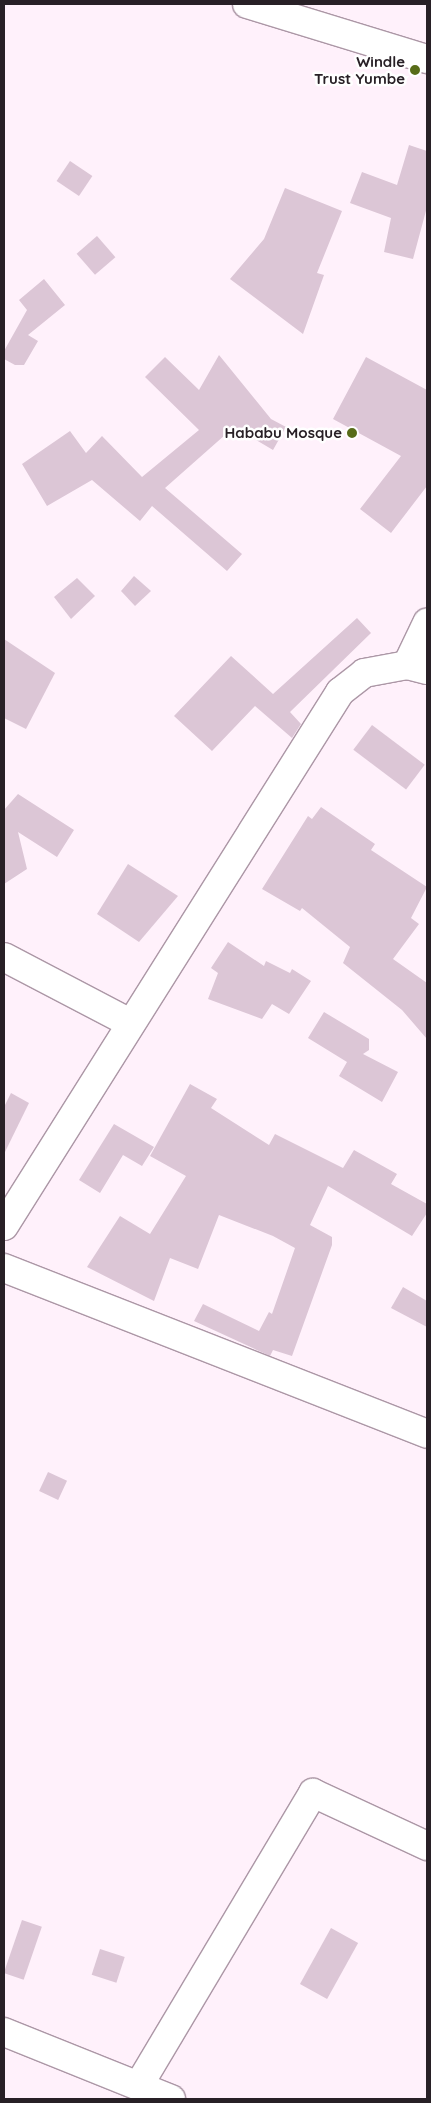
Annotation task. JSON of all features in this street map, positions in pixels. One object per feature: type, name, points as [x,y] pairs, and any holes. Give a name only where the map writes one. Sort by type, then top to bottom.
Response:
[{"type":"street","points":[[247,4],[427,59]]},
{"type":"street","points":[[4,1226],[340,692],[364,673],[417,667],[427,623]]},
{"type":"street","points":[[4,957],[130,1023]]},
{"type":"street","points":[[4,1268],[427,1434]]},
{"type":"street","points":[[139,2085],[313,1793],[427,1846]]},
{"type":"street","points":[[4,2032],[171,2099]]},
{"type":"building","points":[[409,145],[427,151],[427,207],[413,259],[384,252],[391,218],[350,203],[362,172],[397,185]]},
{"type":"building","points":[[70,161],[92,176],[79,196],[57,181]]},
{"type":"building","points":[[285,188],[342,211],[317,273],[324,275],[303,334],[230,279],[264,239]]},
{"type":"building","points":[[97,236],[115,257],[95,275],[77,254]]},
{"type":"building","points":[[44,279],[65,305],[28,335],[38,341],[24,365],[15,365],[4,359],[4,351],[27,310],[19,300]]},
{"type":"building","points":[[219,355],[271,419],[286,427],[273,450],[234,427],[165,488],[242,554],[227,571],[152,506],[140,521],[92,480],[47,506],[22,464],[70,431],[86,453],[102,436],[142,477],[199,430],[145,377],[165,357],[199,390]]},
{"type":"building","points":[[366,357],[427,390],[427,486],[391,533],[360,509],[401,456],[333,419]]},
{"type":"building","points":[[134,576],[151,591],[135,606],[121,591]]},
{"type":"building","points":[[77,578],[95,596],[71,619],[54,597]]},
{"type":"building","points":[[357,618],[371,633],[290,712],[301,724],[292,738],[255,706],[212,751],[174,716],[231,656],[273,694]]},
{"type":"building","points":[[4,639],[55,673],[26,729],[4,718]]},
{"type":"building","points":[[372,725],[425,765],[406,789],[353,750]]},
{"type":"building","points":[[18,794],[74,830],[57,857],[18,832],[27,869],[4,884],[4,810]]},
{"type":"building","points":[[321,807],[375,844],[371,850],[427,887],[411,918],[419,924],[393,959],[427,983],[427,1039],[402,1010],[343,963],[350,947],[302,908],[300,911],[262,889],[308,816],[312,819]]},
{"type":"building","points":[[128,864],[178,896],[139,942],[97,914]]},
{"type":"building","points":[[228,942],[264,966],[266,961],[290,973],[292,969],[311,981],[289,1014],[272,1004],[262,1019],[208,999],[218,973],[211,968]]},
{"type":"building","points":[[324,1012],[369,1039],[369,1050],[363,1054],[398,1072],[382,1102],[339,1076],[347,1062],[308,1038]]},
{"type":"building","points":[[190,1084],[217,1099],[211,1108],[269,1145],[275,1134],[343,1168],[354,1150],[397,1174],[391,1184],[427,1204],[427,1213],[412,1236],[328,1186],[310,1225],[332,1237],[332,1245],[292,1356],[273,1350],[270,1356],[194,1321],[203,1304],[259,1331],[269,1312],[272,1314],[295,1248],[273,1236],[219,1215],[198,1269],[170,1258],[154,1301],[87,1267],[120,1216],[150,1234],[186,1176],[150,1156]]},
{"type":"building","points":[[11,1093],[29,1103],[4,1154],[4,1107]]},
{"type":"building","points":[[114,1124],[154,1147],[142,1166],[123,1155],[100,1193],[79,1180]]},
{"type":"building","points":[[403,1287],[427,1301],[427,1327],[391,1308]]},
{"type":"building","points":[[48,1472],[67,1481],[58,1500],[39,1491]]},
{"type":"building","points":[[22,1920],[42,1927],[24,1980],[4,1973]]},
{"type":"building","points":[[331,1928],[358,1943],[327,1999],[300,1984]]},
{"type":"building","points":[[100,1949],[125,1957],[116,1983],[92,1975]]},
{"type":"place","name":"Windle Trust Yumbe","points":[[415,70]]},
{"type":"place","name":"Hababu Mosque","points":[[352,433]]}]
